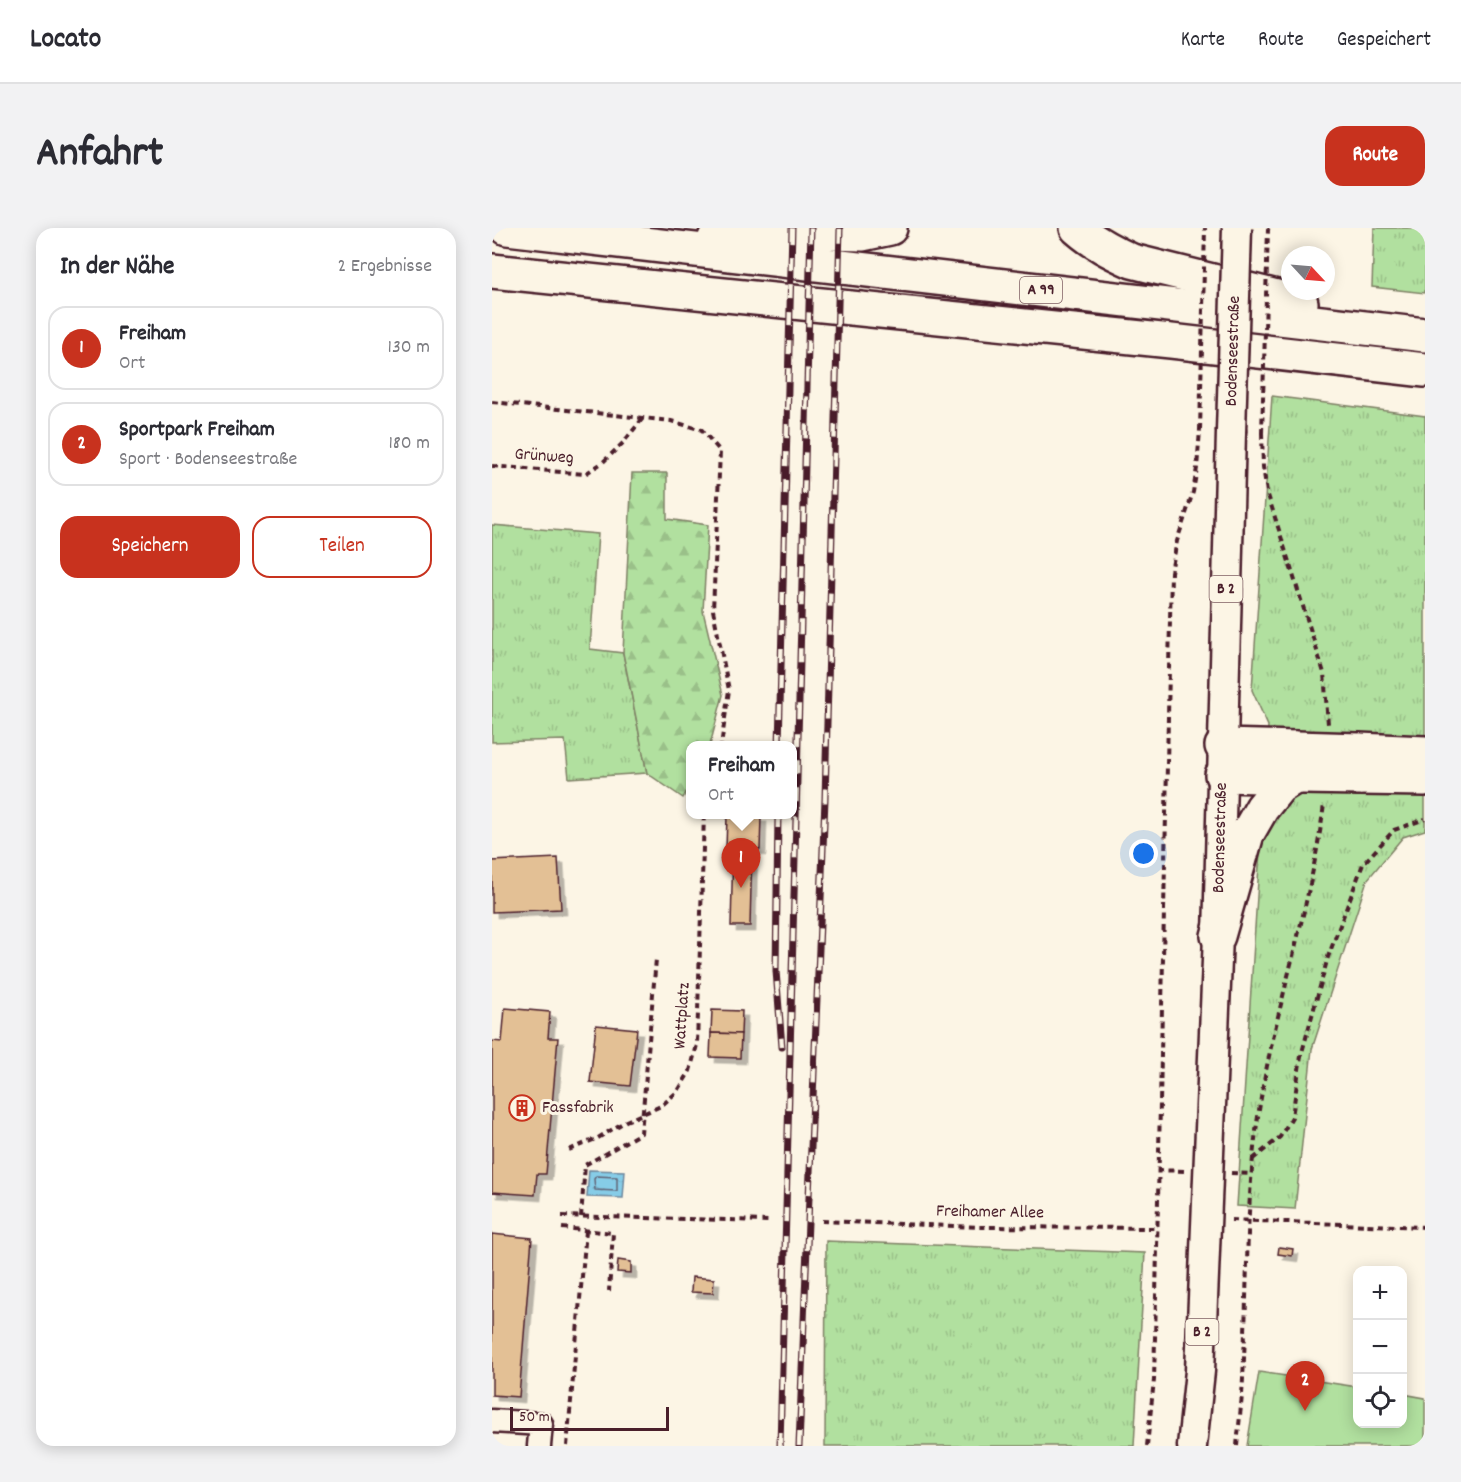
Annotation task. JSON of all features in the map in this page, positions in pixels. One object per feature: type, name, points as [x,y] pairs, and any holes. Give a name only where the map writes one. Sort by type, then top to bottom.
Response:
[{"type":"highway","name":"A 99","points":[[507,228],[1425,334]]},
{"type":"highway","points":[[657,244],[774,231],[862,234],[890,228]]},
{"type":"highway","points":[[1077,228],[1111,252],[1132,261],[1425,334]]},
{"type":"highway","name":"A 99","points":[[492,271],[1425,370]]},
{"type":"highway","points":[[1376,364],[1425,382]]},
{"type":"highway","points":[[1218,936],[1247,834],[1262,808],[1279,787],[1305,774],[1425,753]]},
{"type":"highway","points":[[1222,760],[1305,774]]},
{"type":"highway","points":[[1360,764],[1425,779]]},
{"type":"main road","name":"Bodenseestraße","points":[[1192,1446],[1200,1371],[1218,936],[1237,228]]},
{"type":"lane","points":[[492,1421],[540,1435]]},
{"type":"path","points":[[1147,1446],[1154,1380],[1171,572],[1177,541],[1193,492],[1197,468],[1205,228]]},
{"type":"path","points":[[1269,228],[1262,433],[1263,467],[1267,492],[1324,673],[1328,731]]},
{"type":"path","points":[[492,402],[671,421],[702,430],[720,451],[713,610],[729,690],[723,741]]},
{"type":"path","name":"Grünweg","points":[[492,466],[585,474],[602,464],[644,418]]},
{"type":"path","points":[[1237,1446],[1243,1378],[1247,1220],[1259,1109],[1277,1021],[1320,840],[1305,774]]},
{"type":"path","name":"Wattplatz","points":[[569,1150],[661,1106],[678,1091],[690,1071],[697,1045],[704,819]]},
{"type":"path","points":[[1253,1159],[1280,1137],[1292,1117],[1301,1056],[1328,957],[1363,864],[1394,830],[1425,819]]},
{"type":"path","points":[[581,1216],[585,1165],[641,1132],[656,959]]},
{"type":"path","points":[[562,1216],[770,1221]]},
{"type":"path","points":[[1247,1220],[1425,1227]]},
{"type":"path","name":"Freihamer Allee","points":[[822,1221],[979,1227],[1158,1228]]},
{"type":"path","points":[[562,1228],[613,1233],[609,1291]]},
{"type":"path","points":[[567,1446],[586,1231]]},
{"type":"green space","points":[[1374,228],[1425,228],[1425,293],[1372,287]]},
{"type":"green space","points":[[1272,396],[1425,416],[1425,830],[1403,837],[1367,880],[1312,1049],[1295,1209],[1237,1206],[1268,726],[1252,690]]},
{"type":"green space","points":[[632,473],[667,473],[667,519],[708,525],[703,611],[723,695],[711,741],[686,741],[686,792],[683,798],[647,773],[623,653]]},
{"type":"green space","points":[[492,525],[598,534],[590,649],[623,653],[647,773],[569,778],[565,740],[492,742]]},
{"type":"green space","points":[[826,1241],[1145,1253],[1134,1446],[825,1446]]},
{"type":"green space","points":[[1259,1372],[1353,1386],[1353,1428],[1407,1428],[1407,1395],[1425,1398],[1425,1446],[1247,1446]]},
{"type":"water","points":[[589,1170],[625,1171],[623,1198],[587,1197]]},
{"type":"building","points":[[727,819],[761,819],[760,850],[752,849],[750,926],[731,926],[733,849],[726,849]]},
{"type":"building","points":[[558,858],[561,909],[492,912],[492,861]]},
{"type":"building","name":"Fassfabrik","points":[[505,1008],[550,1012],[548,1038],[558,1038],[546,1174],[537,1174],[535,1195],[492,1192],[492,1041],[502,1042]]},
{"type":"building","points":[[712,1010],[742,1011],[741,1034],[711,1033]]},
{"type":"building","points":[[596,1025],[637,1029],[630,1086],[590,1082]]},
{"type":"building","points":[[711,1033],[741,1034],[740,1058],[710,1057]]},
{"type":"building","points":[[492,1234],[532,1238],[519,1397],[492,1395]]},
{"type":"building","points":[[1279,1247],[1293,1249],[1292,1256],[1278,1254]]},
{"type":"building","points":[[618,1260],[631,1262],[631,1273],[617,1272]]},
{"type":"building","points":[[692,1277],[714,1279],[713,1293],[691,1292]]},
{"type":"railway","points":[[779,741],[792,228]]},
{"type":"railway","points":[[797,778],[811,228]]},
{"type":"railway","points":[[799,1446],[825,799],[840,228]]},
{"type":"railway","points":[[778,819],[776,971],[782,1047]]},
{"type":"railway","points":[[780,1446],[796,819]]},
{"type":"place","name":"Freiham","points":[[741,888]]},
{"type":"place","name":"Fassfabrik","points":[[522,1108]]},
{"type":"place","name":"Sportpark Freiham","points":[[1305,1411]]}]
